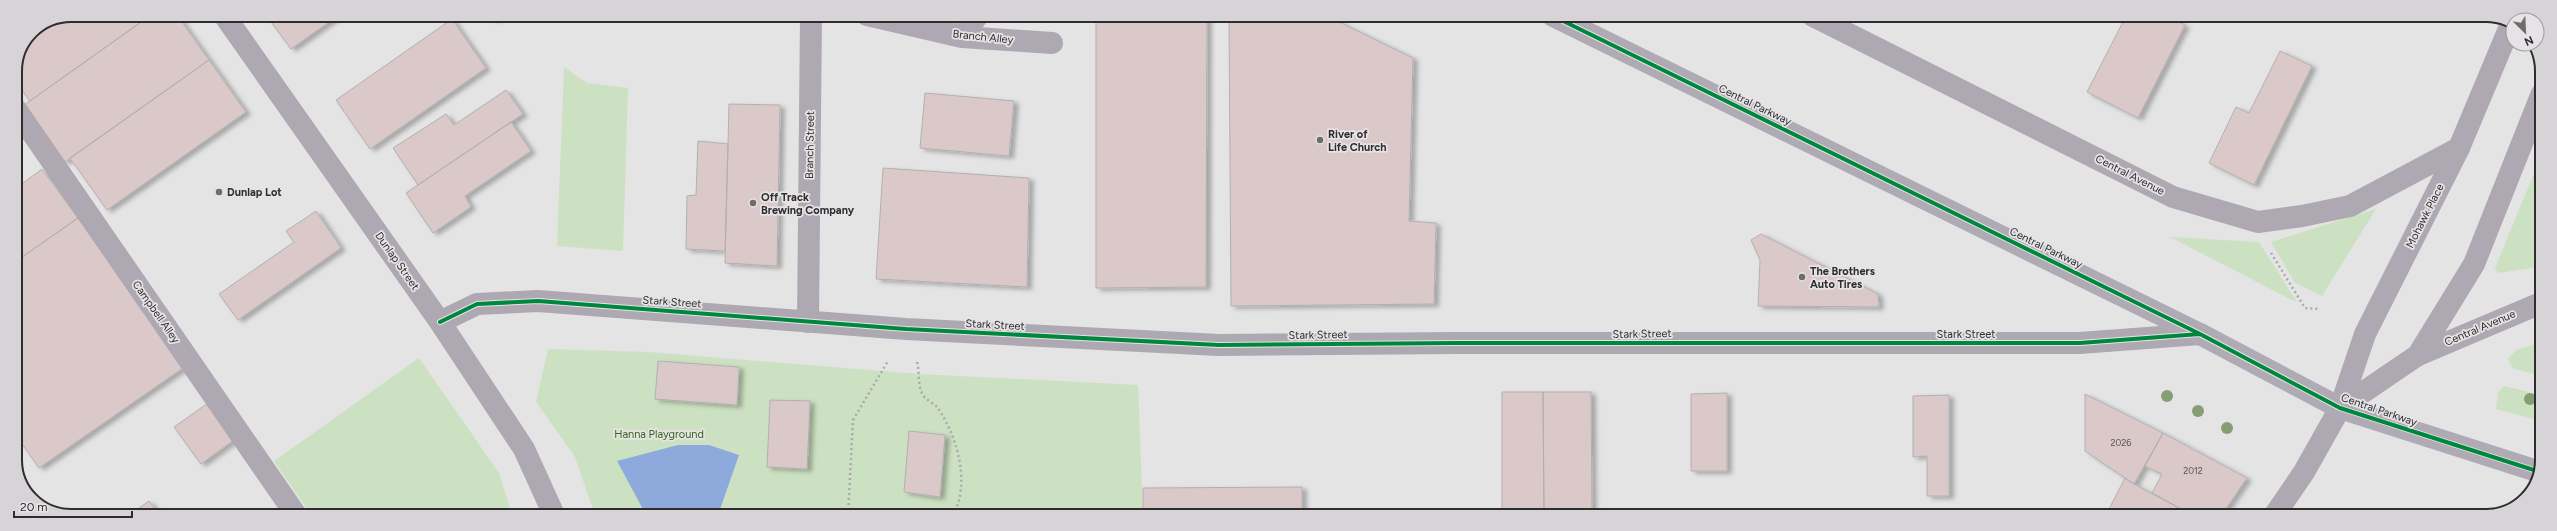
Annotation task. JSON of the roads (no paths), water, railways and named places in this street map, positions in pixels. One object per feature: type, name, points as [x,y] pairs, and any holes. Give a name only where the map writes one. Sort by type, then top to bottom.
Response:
[{"type":"main road","name":"Central Parkway","points":[[1565,22],[2200,334],[2340,408],[2534,470]]},
{"type":"street","name":"Dunlap Street","points":[[229,22],[440,322],[524,449],[551,509]]},
{"type":"street","name":"Branch Street","points":[[808,322],[811,22]]},
{"type":"street","name":"Branch Alley","points":[[897,22],[962,37],[1052,43]]},
{"type":"street","points":[[962,37],[973,22]]},
{"type":"street","name":"Central Avenue","points":[[1825,22],[2172,196],[2258,222],[2302,216],[2350,206],[2459,148]]},
{"type":"street","name":"Mohawk Place","points":[[2279,509],[2304,472],[2340,408],[2365,334],[2459,148],[2505,38]]},
{"type":"street","name":"Mohawk Place","points":[[2340,408],[2418,355],[2474,264],[2535,111]]},
{"type":"street","name":"Campbell Alley","points":[[22,118],[292,509]]},
{"type":"street","name":"Stark Street","points":[[440,322],[477,304],[538,301],[906,329],[1219,345],[1457,343],[2080,343],[2200,334]]},
{"type":"street","name":"Central Avenue","points":[[2418,355],[2535,306]]},
{"type":"water","points":[[678,445],[709,445],[739,455],[720,509],[643,509],[617,461]]},
{"type":"place","name":"River of Life Church","points":[[1320,140]]},
{"type":"place","name":"Dunlap Lot","points":[[219,192]]},
{"type":"place","name":"Off Track Brewing Company","points":[[753,203]]},
{"type":"place","name":"The Brothers Auto Tires","points":[[1802,277]]},
{"type":"park label","name":"Hanna Playground","points":[[659,434]]}]
